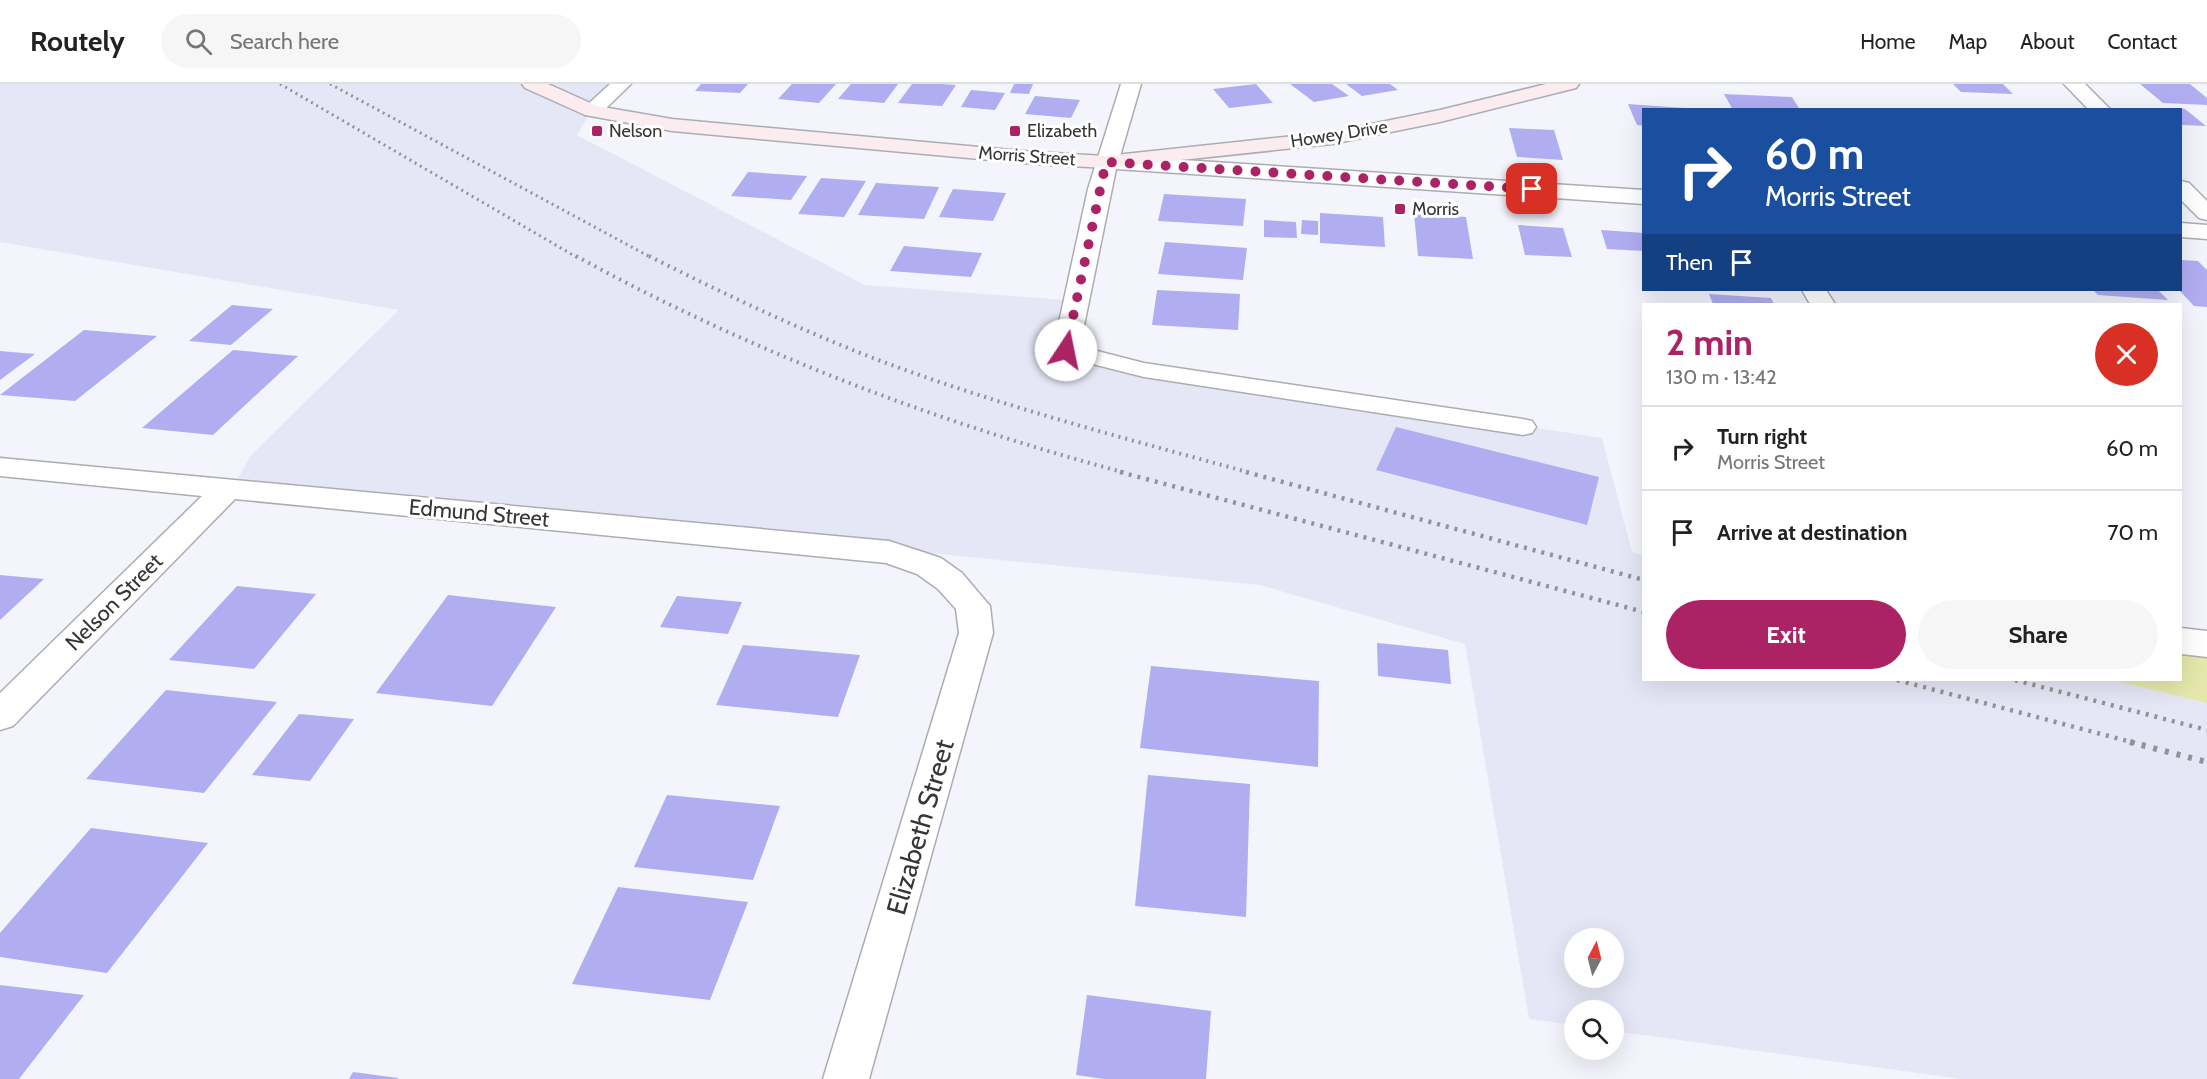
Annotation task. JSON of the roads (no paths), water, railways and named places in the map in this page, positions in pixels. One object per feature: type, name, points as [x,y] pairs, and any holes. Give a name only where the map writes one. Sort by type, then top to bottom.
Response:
[{"type":"street","name":"Morris Street","points":[[532,84],[592,111],[672,125],[1034,158],[1642,196]]},
{"type":"street","points":[[592,111],[621,84]]},
{"type":"street","points":[[1066,350],[1106,162],[1131,84]]},
{"type":"street","name":"Howey Drive","points":[[1106,162],[1332,138],[1440,116],[1569,84]]},
{"type":"street","points":[[2074,84],[2099,108]]},
{"type":"street","points":[[2182,189],[2207,213]]},
{"type":"street","points":[[2182,231],[2207,232]]},
{"type":"street","name":"Edmund Street","points":[[0,467],[889,552],[929,566],[951,581]]},
{"type":"street","name":"Nelson Street","points":[[0,716],[228,488]]},
{"type":"street","name":"Elizabeth Street","points":[[846,1079],[976,633],[973,606],[951,581]]},
{"type":"street","points":[[2182,641],[2207,644]]},
{"type":"lane","points":[[1066,350],[1144,370],[1523,428]]},
{"type":"railway","points":[[280,84],[578,258]]},
{"type":"railway","points":[[330,84],[652,258]]},
{"type":"railway","points":[[576,256],[708,323],[844,381],[984,431],[1126,473]]},
{"type":"railway","points":[[649,256],[732,297],[844,347],[919,375],[1060,420],[1251,473]]},
{"type":"railway","points":[[1120,472],[1642,611]]},
{"type":"railway","points":[[1246,472],[1642,579]]},
{"type":"railway","points":[[1901,681],[2135,743]]},
{"type":"railway","points":[[2019,681],[2207,730]]},
{"type":"railway","points":[[2130,742],[2207,762]]},
{"type":"place","name":"Nelson","points":[[597,131]]},
{"type":"place","name":"Elizabeth","points":[[1015,131]]},
{"type":"place","name":"Morris","points":[[1400,209]]}]
